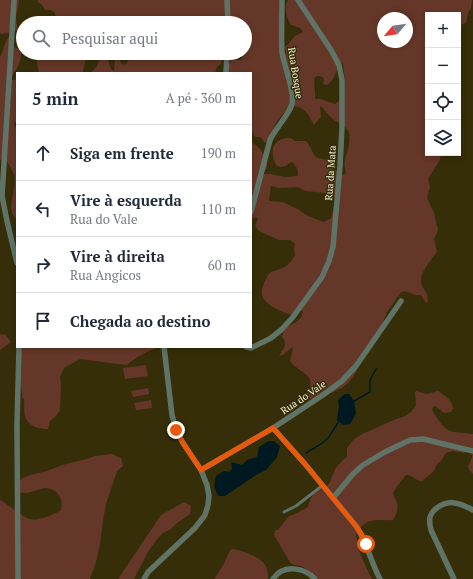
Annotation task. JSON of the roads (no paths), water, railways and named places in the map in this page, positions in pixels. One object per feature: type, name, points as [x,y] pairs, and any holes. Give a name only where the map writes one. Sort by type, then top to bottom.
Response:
[{"type":"street","points":[[14,0],[2,187],[4,205],[16,259]]},
{"type":"street","points":[[228,0],[228,16]]},
{"type":"street","name":"Rua Bosque","points":[[252,208],[270,140],[273,133],[290,110],[292,104],[292,92],[282,53],[282,0]]},
{"type":"street","name":"Rua da Mata","points":[[252,348],[271,338],[293,317],[322,277],[333,247],[340,166],[343,96],[342,80],[339,65],[331,50],[298,0]]},
{"type":"street","points":[[226,72],[227,60]]},
{"type":"street","name":"Rua do Vale","points":[[201,470],[273,428],[342,381],[356,366],[401,301]]},
{"type":"street","points":[[18,348],[16,424],[18,579]]},
{"type":"street","points":[[144,579],[148,572],[195,528],[205,515],[209,496],[207,485],[201,470],[176,430],[172,415],[164,348]]},
{"type":"street","points":[[273,428],[323,485],[356,526],[362,535],[380,579]]},
{"type":"street","points":[[333,498],[363,464],[410,440],[423,439],[473,451]]},
{"type":"street","points":[[454,579],[431,530],[429,523],[430,516],[440,505],[454,502],[473,510]]},
{"type":"street","points":[[273,579],[279,573],[290,569],[305,571],[315,579]]},
{"type":"lane","points":[[284,512],[296,506],[323,485]]},
{"type":"water","points":[[345,394],[349,394],[354,401],[356,413],[350,424],[343,425],[337,420],[339,406],[338,401]]},
{"type":"water","points":[[269,441],[274,441],[280,446],[277,457],[266,470],[225,496],[219,496],[214,486],[216,476],[224,471],[229,472],[232,469],[231,462],[242,465],[247,460],[257,457],[259,447]]},
{"type":"waterway","points":[[353,403],[370,392],[370,380],[376,369]]},
{"type":"waterway","points":[[306,453],[328,438],[340,420]]}]
